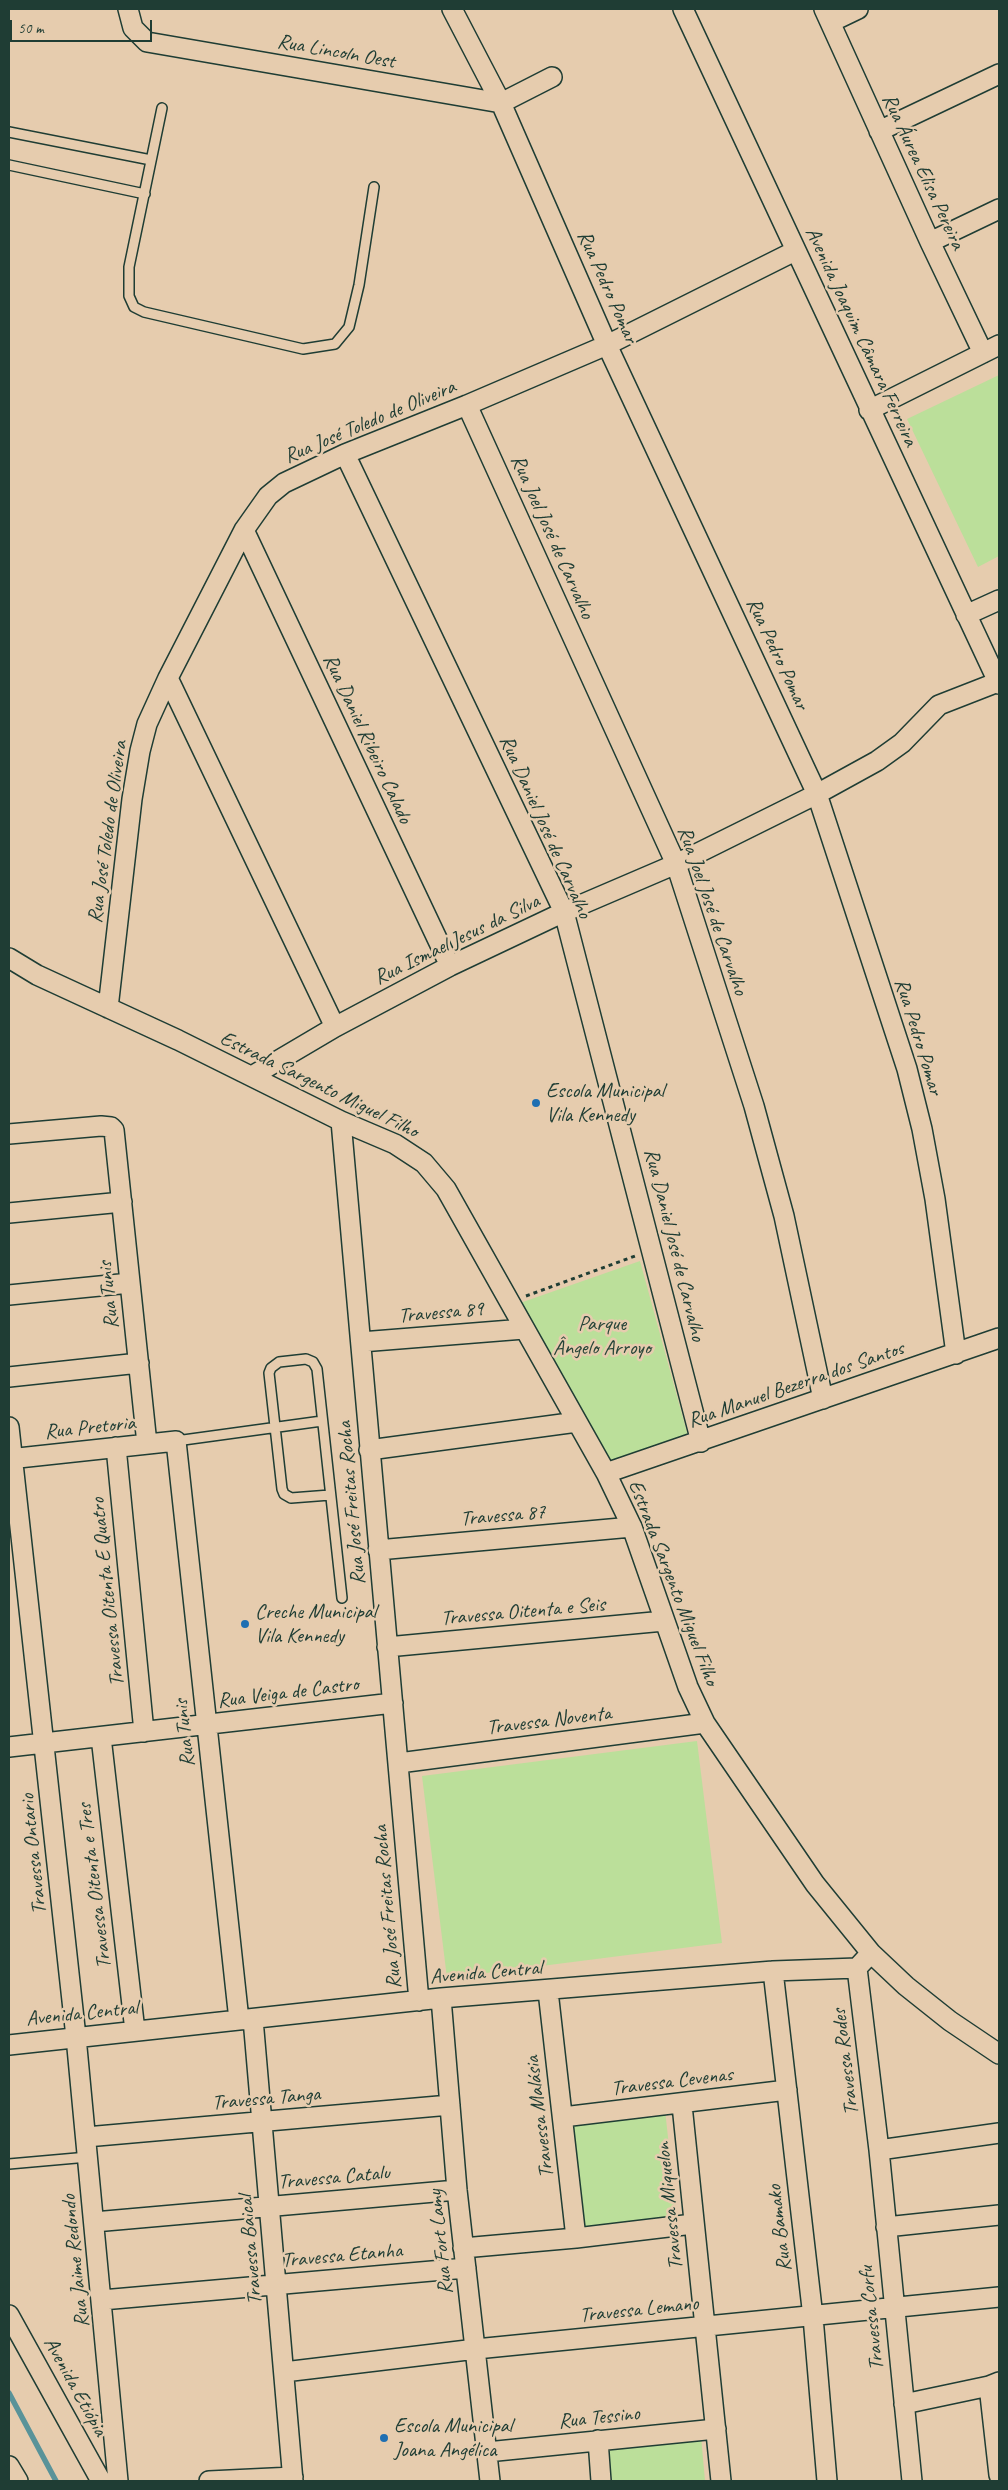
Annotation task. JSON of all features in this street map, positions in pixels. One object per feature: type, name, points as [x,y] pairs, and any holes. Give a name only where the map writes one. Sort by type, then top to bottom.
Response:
[{"type":"street","name":"Rua Lincoln Oest","points":[[128,9],[132,28],[147,42],[501,103]]},
{"type":"street","name":"Rua Pedro Pomar","points":[[452,9],[501,103],[607,345],[817,794],[907,1068],[922,1129],[935,1199],[956,1354]]},
{"type":"street","name":"Avenida Joaquim Câmara Ferreira","points":[[683,9],[869,410],[999,683]]},
{"type":"street","points":[[828,15],[858,9]]},
{"type":"street","name":"Rua Áurea Elisa Pereira","points":[[828,15],[930,242],[991,349]]},
{"type":"street","points":[[879,131],[999,74]]},
{"type":"street","points":[[501,103],[552,77]]},
{"type":"street","points":[[930,242],[999,209]]},
{"type":"street","name":"Rua José Toledo de Oliveira","points":[[108,1008],[132,799],[140,751],[148,724],[168,678],[257,508],[284,483],[345,454],[468,405],[607,345],[795,251]]},
{"type":"street","points":[[869,410],[991,349]]},
{"type":"street","name":"Rua Joel José de Carvalho","points":[[468,405],[676,864],[754,1106],[784,1216],[823,1399]]},
{"type":"street","name":"Rua Daniel José de Carvalho","points":[[345,454],[564,912],[701,1442]]},
{"type":"street","name":"Rua Daniel Ribeiro Calado","points":[[244,530],[450,966]]},
{"type":"street","points":[[966,615],[999,600]]},
{"type":"street","points":[[168,678],[335,1027]]},
{"type":"street","name":"Rua Ismael Jesus da Silva","points":[[252,1076],[335,1027],[450,966],[564,912],[676,864],[817,794],[877,761],[902,743],[939,705],[999,683]]},
{"type":"street","name":"Estrada Sargento Miguel Filho","points":[[9,958],[37,975],[252,1076],[341,1121],[395,1144],[424,1163],[446,1190],[606,1473],[632,1527],[688,1687],[705,1724],[815,1884],[872,1954],[906,1986],[950,2021],[999,2054]]},
{"type":"street","name":"Rua José Freitas Rocha","points":[[341,1121],[419,2001]]},
{"type":"street","name":"Rua Tunis","points":[[9,1134],[107,1126],[114,1130],[147,1444]]},
{"type":"street","points":[[9,1213],[122,1202]]},
{"type":"street","points":[[9,1295],[130,1283]]},
{"type":"street","name":"Travessa 89","points":[[360,1342],[524,1328]]},
{"type":"street","name":"Rua Manuel Bezerra dos Santos","points":[[606,1473],[701,1442],[999,1338]]},
{"type":"street","points":[[9,1376],[139,1363]]},
{"type":"street","points":[[369,1450],[576,1422]]},
{"type":"street","name":"Travessa Ontario","points":[[9,1427],[76,2037]]},
{"type":"street","name":"Rua Tunis","points":[[176,1441],[207,1725],[246,2020]]},
{"type":"street","name":"Rua Pretoria","points":[[11,1458],[176,1441]]},
{"type":"street","name":"Travessa Oitenta E Quatro","points":[[116,1447],[144,1732]]},
{"type":"street","name":"Travessa 87","points":[[378,1550],[632,1527]]},
{"type":"street","name":"Travessa Oitenta e Seis","points":[[387,1647],[664,1621]]},
{"type":"street","name":"Rua Veiga de Castro","points":[[9,1747],[394,1704]]},
{"type":"street","name":"Travessa Noventa","points":[[399,1763],[705,1724]]},
{"type":"street","name":"Travessa Oitenta e Tres","points":[[101,1737],[135,2031]]},
{"type":"street","points":[[858,1968],[872,1954]]},
{"type":"street","name":"Avenida Central","points":[[9,2044],[441,1998],[548,1991],[772,1971],[858,1968]]},
{"type":"street","name":"Travessa Rodes","points":[[858,1968],[879,2150]]},
{"type":"street","name":"Rua Bamako","points":[[772,1971],[813,2317],[827,2481]]},
{"type":"street","name":"Travessa Malásia","points":[[548,1991],[576,2238]]},
{"type":"street","name":"Rua Fort Lamy","points":[[441,1998],[457,2190],[490,2481]]},
{"type":"street","name":"Travessa Baical","points":[[209,2481],[293,2479],[262,2122],[246,2020]]},
{"type":"street","name":"Rua Jaime Redondo","points":[[76,2037],[118,2481]]},
{"type":"street","name":"Travessa Cevenas","points":[[563,2117],[787,2090]]},
{"type":"street","name":"Travessa Miquelon","points":[[682,2104],[693,2224],[722,2481]]},
{"type":"street","name":"Travessa Tanga","points":[[86,2137],[450,2105]]},
{"type":"street","points":[[879,2150],[999,2133]]},
{"type":"street","name":"Travessa Corfu","points":[[879,2150],[912,2481]]},
{"type":"street","name":"Travessa Catalu","points":[[94,2222],[457,2190]]},
{"type":"street","points":[[886,2226],[999,2215]]},
{"type":"street","points":[[463,2248],[576,2238],[693,2224]]},
{"type":"street","name":"Travessa Etanha","points":[[102,2300],[466,2268]]},
{"type":"street","name":"Travessa Lemano","points":[[284,2372],[476,2349],[999,2297]]},
{"type":"street","name":"Avenida Etiópia","points":[[9,2315],[101,2481]]},
{"type":"street","points":[[904,2404],[994,2384],[992,2417],[999,2475]]},
{"type":"street","name":"Rua Tessino","points":[[487,2452],[716,2429]]},
{"type":"street","points":[[598,2440],[601,2481]]},
{"type":"street","points":[[9,2466],[18,2481]]},
{"type":"lane","points":[[162,108],[129,267],[129,296],[134,307],[144,312],[303,349],[336,344],[349,327],[359,285],[374,187]]},
{"type":"lane","points":[[9,132],[152,160]]},
{"type":"lane","points":[[9,165],[144,194]]},
{"type":"lane","points":[[330,1495],[292,1498],[284,1494],[274,1427],[269,1373],[271,1368],[279,1362],[300,1359],[313,1362],[317,1369],[342,1598]]},
{"type":"lane","points":[[176,1441],[322,1421]]},
{"type":"lane","points":[[9,2164],[88,2157]]},
{"type":"path","points":[[509,1302],[652,1249]]},
{"type":"green space","points":[[999,375],[999,556],[978,567],[907,419]]},
{"type":"green space","name":"Parque Ângelo Arroyo","points":[[640,1261],[689,1440],[608,1464],[520,1303]]},
{"type":"green space","points":[[697,1741],[722,1943],[447,1978],[422,1776]]},
{"type":"green space","points":[[665,2110],[677,2219],[581,2230],[567,2123]]},
{"type":"green space","points":[[701,2436],[705,2481],[607,2481],[605,2451]]},
{"type":"waterway","points":[[9,2393],[56,2481]]},
{"type":"place","name":"Escola Municipal Vila Kennedy","points":[[536,1103]]},
{"type":"place","name":"Creche Municipal Vila Kennedy","points":[[245,1624]]},
{"type":"place","name":"Escola Municipal Joana Angélica","points":[[384,2438]]}]
